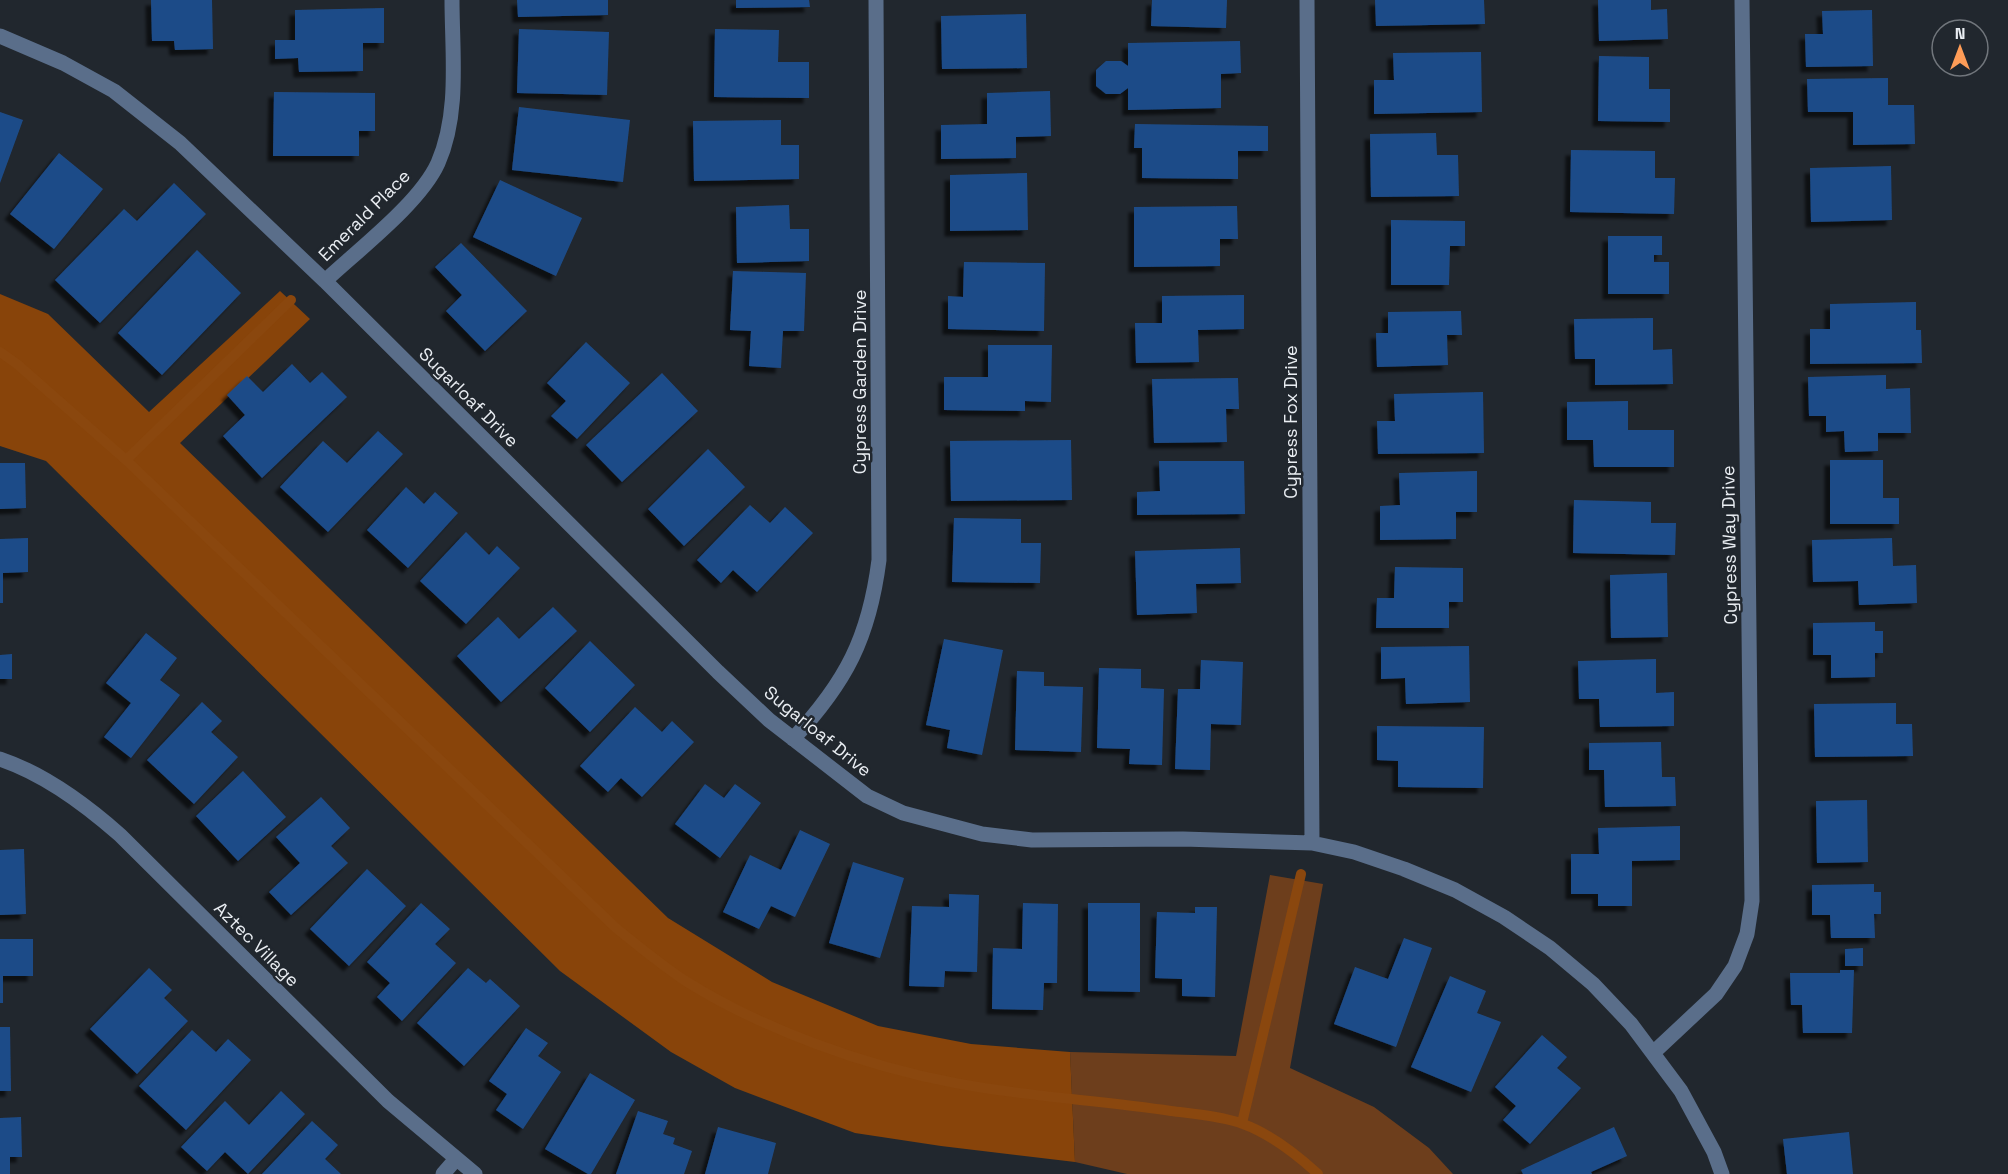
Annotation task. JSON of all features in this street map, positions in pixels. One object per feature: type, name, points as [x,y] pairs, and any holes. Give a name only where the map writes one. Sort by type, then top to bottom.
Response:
[{"type":"street","name":"Emerald Place","points":[[325,281],[417,193],[437,164],[447,135],[451,106],[452,0]]},
{"type":"street","name":"Cypress Garden Drive","points":[[794,739],[824,705],[853,660],[869,615],[879,561],[876,0]]},
{"type":"street","name":"Cypress Fox Drive","points":[[1307,0],[1311,843]]},
{"type":"street","name":"Cypress Way Drive","points":[[1653,1053],[1716,994],[1735,966],[1747,934],[1752,901],[1742,0]]},
{"type":"street","name":"Sugarloaf Drive","points":[[0,36],[55,59],[114,91],[180,143],[325,281],[717,672],[769,720],[867,796],[903,813],[982,834],[1032,840],[1183,838],[1311,843],[1354,852],[1455,890],[1504,917],[1550,948],[1593,984],[1631,1024],[1681,1091],[1714,1152],[1722,1174]]},
{"type":"street","name":"Aztec Village","points":[[0,759],[41,777],[96,815],[388,1101],[475,1174]]},
{"type":"street","points":[[442,1174],[456,1159]]},
{"type":"shaded area","points":[[280,291],[310,319],[180,443],[668,918],[772,982],[878,1026],[971,1044],[1070,1052],[1075,1162],[855,1133],[735,1088],[671,1052],[560,971],[46,461],[0,446],[0,294],[48,314],[149,412]]},
{"type":"shaded area","points":[[1270,875],[1323,884],[1290,1068],[1374,1107],[1429,1148],[1453,1174],[1127,1174],[1075,1162],[1070,1052],[1236,1056]]},
{"type":"building","points":[[151,0],[212,0],[213,49],[175,50],[174,41],[152,41]]},
{"type":"building","points":[[517,0],[608,0],[608,15],[518,17]]},
{"type":"building","points":[[736,0],[809,0],[810,7],[736,8]]},
{"type":"building","points":[[1152,0],[1227,0],[1226,28],[1151,26]]},
{"type":"building","points":[[1375,0],[1484,0],[1485,24],[1376,26]]},
{"type":"building","points":[[1598,0],[1651,0],[1651,10],[1667,9],[1668,39],[1599,41]]},
{"type":"building","points":[[384,8],[384,43],[363,43],[363,71],[299,72],[298,58],[275,59],[275,40],[295,40],[295,10]]},
{"type":"building","points":[[1872,10],[1873,66],[1806,67],[1805,34],[1823,34],[1822,11]]},
{"type":"building","points":[[1026,14],[1027,68],[942,69],[941,16]]},
{"type":"building","points":[[519,29],[609,32],[607,95],[517,93]]},
{"type":"building","points":[[715,29],[779,30],[778,62],[809,62],[809,98],[714,97]]},
{"type":"building","points":[[1240,41],[1241,73],[1221,74],[1221,108],[1128,110],[1128,88],[1120,94],[1106,94],[1096,86],[1096,70],[1106,61],[1121,61],[1128,66],[1128,43]]},
{"type":"building","points":[[1481,52],[1482,112],[1374,114],[1374,80],[1394,80],[1393,53]]},
{"type":"building","points":[[1599,56],[1649,57],[1649,89],[1670,89],[1670,122],[1598,121]]},
{"type":"building","points":[[1888,78],[1888,105],[1914,105],[1915,144],[1853,145],[1853,112],[1808,112],[1807,79]]},
{"type":"building","points":[[1050,91],[1051,136],[1016,137],[1016,158],[941,159],[941,125],[987,124],[987,93]]},
{"type":"building","points":[[274,92],[375,93],[375,131],[359,131],[359,156],[273,156]]},
{"type":"building","points":[[519,107],[630,120],[623,182],[512,170]]},
{"type":"building","points":[[0,112],[23,120],[0,183]]},
{"type":"building","points":[[781,120],[781,145],[799,145],[799,179],[694,181],[693,121]]},
{"type":"building","points":[[1135,124],[1268,126],[1268,151],[1238,151],[1238,179],[1142,178],[1142,148],[1134,148]]},
{"type":"building","points":[[1436,133],[1437,155],[1458,155],[1459,196],[1371,197],[1370,134]]},
{"type":"building","points":[[1571,150],[1655,151],[1655,178],[1675,178],[1674,214],[1570,212]]},
{"type":"building","points":[[59,153],[103,189],[54,249],[10,214]]},
{"type":"building","points":[[1891,166],[1892,220],[1811,222],[1810,168]]},
{"type":"building","points":[[1027,173],[1028,230],[950,231],[950,175]]},
{"type":"building","points":[[500,180],[582,218],[556,276],[473,237]]},
{"type":"building","points":[[174,183],[206,214],[100,323],[55,280],[124,209],[137,221]]},
{"type":"building","points":[[789,205],[790,229],[809,229],[809,261],[737,263],[736,207]]},
{"type":"building","points":[[1237,206],[1238,239],[1220,239],[1220,266],[1134,267],[1134,207]]},
{"type":"building","points":[[1391,220],[1465,221],[1465,246],[1450,246],[1449,285],[1391,285]]},
{"type":"building","points":[[1608,236],[1662,236],[1662,255],[1654,255],[1654,262],[1669,262],[1669,294],[1608,294]]},
{"type":"building","points":[[461,243],[527,311],[485,351],[446,311],[462,295],[435,267]]},
{"type":"building","points":[[197,250],[241,293],[162,375],[118,333]]},
{"type":"building","points":[[964,262],[1045,263],[1044,331],[948,329],[948,296],[963,297]]},
{"type":"building","points":[[733,271],[806,273],[804,331],[783,331],[781,368],[749,366],[751,331],[730,330]]},
{"type":"building","points":[[1244,295],[1244,329],[1198,330],[1199,362],[1136,363],[1135,323],[1162,323],[1162,296]]},
{"type":"building","points":[[1916,302],[1916,330],[1921,330],[1922,363],[1810,364],[1810,329],[1830,329],[1830,304]]},
{"type":"building","points":[[1461,311],[1462,335],[1447,335],[1448,365],[1377,367],[1376,333],[1388,333],[1388,312]]},
{"type":"building","points":[[1653,318],[1653,350],[1672,349],[1673,384],[1595,385],[1595,359],[1575,359],[1574,319]]},
{"type":"building","points":[[586,342],[630,383],[577,439],[551,416],[566,401],[547,383]]},
{"type":"building","points":[[988,345],[1052,345],[1051,402],[1025,401],[1025,411],[944,410],[944,377],[988,377]]},
{"type":"building","points":[[292,364],[310,383],[322,372],[347,397],[262,478],[223,436],[245,415],[227,395],[247,376],[263,392]]},
{"type":"building","points":[[662,373],[698,411],[622,482],[586,445]]},
{"type":"building","points":[[1886,375],[1886,389],[1910,388],[1911,433],[1878,433],[1878,451],[1845,452],[1844,431],[1826,432],[1826,416],[1809,416],[1808,377]]},
{"type":"building","points":[[1238,378],[1239,409],[1226,409],[1227,442],[1154,443],[1152,379]]},
{"type":"building","points":[[1483,392],[1484,453],[1378,454],[1377,421],[1395,421],[1394,394]]},
{"type":"building","points":[[1628,401],[1628,430],[1674,430],[1674,467],[1594,467],[1593,440],[1567,440],[1567,402]]},
{"type":"building","points":[[378,431],[403,454],[328,532],[280,487],[323,441],[347,463]]},
{"type":"building","points":[[1071,440],[1072,500],[951,501],[950,441]]},
{"type":"building","points":[[708,449],[745,487],[684,546],[648,509]]},
{"type":"building","points":[[1830,460],[1883,460],[1883,498],[1899,498],[1899,524],[1830,524]]},
{"type":"building","points":[[1159,461],[1244,461],[1245,514],[1137,515],[1137,492],[1160,491]]},
{"type":"building","points":[[0,463],[25,463],[26,508],[0,509]]},
{"type":"building","points":[[1477,471],[1477,512],[1456,512],[1456,539],[1380,540],[1380,506],[1400,505],[1399,473]]},
{"type":"building","points":[[406,487],[424,504],[435,492],[458,513],[408,568],[367,530]]},
{"type":"building","points":[[1574,500],[1651,502],[1651,523],[1676,523],[1675,555],[1573,553]]},
{"type":"building","points":[[750,505],[770,523],[785,507],[813,533],[757,592],[733,570],[721,583],[697,560]]},
{"type":"building","points":[[954,518],[1021,519],[1021,543],[1041,543],[1040,583],[952,582]]},
{"type":"building","points":[[466,532],[489,555],[497,546],[520,568],[466,624],[420,581]]},
{"type":"building","points":[[28,538],[28,572],[3,573],[3,603],[0,603],[0,539]]},
{"type":"building","points":[[1892,538],[1893,566],[1916,565],[1917,603],[1859,605],[1858,581],[1813,582],[1812,540]]},
{"type":"building","points":[[1240,548],[1241,583],[1196,584],[1197,613],[1137,615],[1135,551]]},
{"type":"building","points":[[1395,567],[1463,568],[1463,602],[1449,602],[1449,628],[1376,628],[1377,598],[1394,598]]},
{"type":"building","points":[[1667,573],[1668,637],[1611,638],[1610,575]]},
{"type":"building","points":[[553,607],[577,631],[501,702],[457,656],[498,617],[519,639]]},
{"type":"building","points":[[1875,622],[1875,631],[1883,631],[1883,653],[1875,653],[1875,677],[1831,678],[1831,655],[1813,655],[1813,623]]},
{"type":"building","points":[[146,633],[177,658],[160,680],[180,695],[131,758],[104,737],[131,703],[106,683]]},
{"type":"building","points":[[944,639],[1003,650],[982,755],[947,748],[950,730],[926,725]]},
{"type":"building","points":[[590,641],[635,685],[590,732],[545,688]]},
{"type":"building","points":[[1469,646],[1470,702],[1406,704],[1405,678],[1381,679],[1381,647]]},
{"type":"building","points":[[12,654],[12,679],[0,679],[0,655]]},
{"type":"building","points":[[1656,659],[1656,693],[1674,692],[1674,726],[1600,727],[1599,699],[1579,699],[1578,661]]},
{"type":"building","points":[[1201,660],[1243,662],[1241,725],[1211,724],[1210,770],[1175,769],[1178,689],[1200,689]]},
{"type":"building","points":[[1099,668],[1141,669],[1141,688],[1164,689],[1162,765],[1129,764],[1130,749],[1097,748]]},
{"type":"building","points":[[1017,671],[1044,672],[1044,686],[1083,687],[1081,752],[1015,750]]},
{"type":"building","points":[[202,702],[222,721],[211,732],[238,757],[194,804],[147,760]]},
{"type":"building","points":[[1896,703],[1896,724],[1912,724],[1913,756],[1815,757],[1814,704]]},
{"type":"building","points":[[635,707],[662,732],[672,721],[694,742],[642,797],[621,778],[608,792],[580,766]]},
{"type":"building","points":[[1377,726],[1484,727],[1483,788],[1398,787],[1398,761],[1377,760]]},
{"type":"building","points":[[1661,742],[1662,777],[1675,777],[1676,806],[1605,807],[1604,770],[1589,770],[1589,743]]},
{"type":"building","points":[[243,771],[286,817],[238,861],[196,816]]},
{"type":"building","points":[[705,784],[724,798],[735,784],[761,803],[720,858],[675,824]]},
{"type":"building","points":[[321,797],[350,828],[331,846],[348,863],[291,915],[269,892],[300,863],[276,837]]},
{"type":"building","points":[[1867,800],[1868,862],[1817,863],[1816,801]]},
{"type":"building","points":[[1680,826],[1680,860],[1632,861],[1632,906],[1598,906],[1598,894],[1571,894],[1571,854],[1599,854],[1598,828]]},
{"type":"building","points":[[800,830],[830,844],[795,917],[771,906],[759,929],[723,912],[750,855],[781,870]]},
{"type":"building","points":[[24,849],[26,914],[0,915],[0,850]]},
{"type":"building","points":[[853,862],[904,878],[880,958],[829,943]]},
{"type":"building","points":[[367,869],[406,906],[349,966],[310,929]]},
{"type":"building","points":[[1874,884],[1874,892],[1881,892],[1881,914],[1874,914],[1875,938],[1831,938],[1830,915],[1812,915],[1812,885]]},
{"type":"building","points":[[949,894],[979,895],[977,972],[945,971],[944,987],[909,986],[912,906],[949,907]]},
{"type":"building","points":[[421,903],[450,929],[435,944],[456,963],[402,1021],[377,997],[390,983],[367,962]]},
{"type":"building","points":[[1023,903],[1058,904],[1057,983],[1044,983],[1043,1010],[992,1009],[993,948],[1022,949]]},
{"type":"building","points":[[1088,903],[1140,903],[1140,992],[1088,991]]},
{"type":"building","points":[[1195,907],[1217,907],[1215,997],[1182,996],[1182,979],[1155,978],[1157,912],[1195,913]]},
{"type":"building","points":[[1404,938],[1432,948],[1396,1047],[1334,1024],[1355,967],[1388,979]]},
{"type":"building","points":[[0,939],[33,939],[33,976],[3,976],[3,1003],[0,1003]]},
{"type":"building","points":[[1863,948],[1863,966],[1845,966],[1845,949]]},
{"type":"building","points":[[149,968],[172,990],[164,998],[188,1021],[137,1074],[90,1029]]},
{"type":"building","points":[[468,968],[486,983],[490,979],[520,1006],[464,1066],[417,1023]]},
{"type":"building","points":[[1840,970],[1854,970],[1852,1033],[1803,1033],[1802,1005],[1791,1005],[1790,973],[1840,973]]},
{"type":"building","points":[[1450,976],[1486,991],[1477,1013],[1501,1022],[1471,1092],[1411,1067]]},
{"type":"building","points":[[0,1027],[10,1027],[11,1091],[0,1091]]},
{"type":"building","points":[[526,1028],[548,1043],[538,1056],[561,1072],[523,1129],[496,1110],[507,1094],[489,1081]]},
{"type":"building","points":[[192,1030],[216,1052],[228,1039],[251,1060],[186,1130],[139,1086]]},
{"type":"building","points":[[1542,1035],[1567,1057],[1557,1068],[1581,1088],[1530,1144],[1503,1120],[1516,1106],[1495,1087]]},
{"type":"building","points":[[590,1073],[635,1100],[591,1174],[588,1174],[545,1149]]},
{"type":"building","points":[[281,1091],[305,1114],[248,1174],[225,1152],[207,1171],[181,1147],[225,1101],[249,1125]]},
{"type":"building","points":[[638,1111],[668,1121],[663,1134],[675,1138],[673,1144],[692,1151],[684,1174],[616,1174]]},
{"type":"building","points":[[21,1117],[22,1157],[10,1157],[10,1174],[0,1174],[0,1118]]},
{"type":"building","points":[[312,1121],[338,1145],[325,1159],[341,1174],[262,1174]]},
{"type":"building","points":[[718,1127],[776,1143],[768,1174],[705,1174]]},
{"type":"building","points":[[1614,1127],[1627,1156],[1591,1172],[1592,1174],[1523,1174],[1521,1170]]},
{"type":"building","points":[[1849,1132],[1853,1174],[1787,1174],[1783,1139]]},
{"type":"waterway","points":[[126,460],[291,300]]},
{"type":"waterway","points":[[0,352],[17,364],[126,460],[616,928],[684,980],[714,998],[780,1030],[850,1056],[921,1076],[1009,1092],[1144,1107],[1235,1121],[1273,1139],[1318,1174]]},
{"type":"waterway","points":[[1242,1123],[1301,874]]}]
